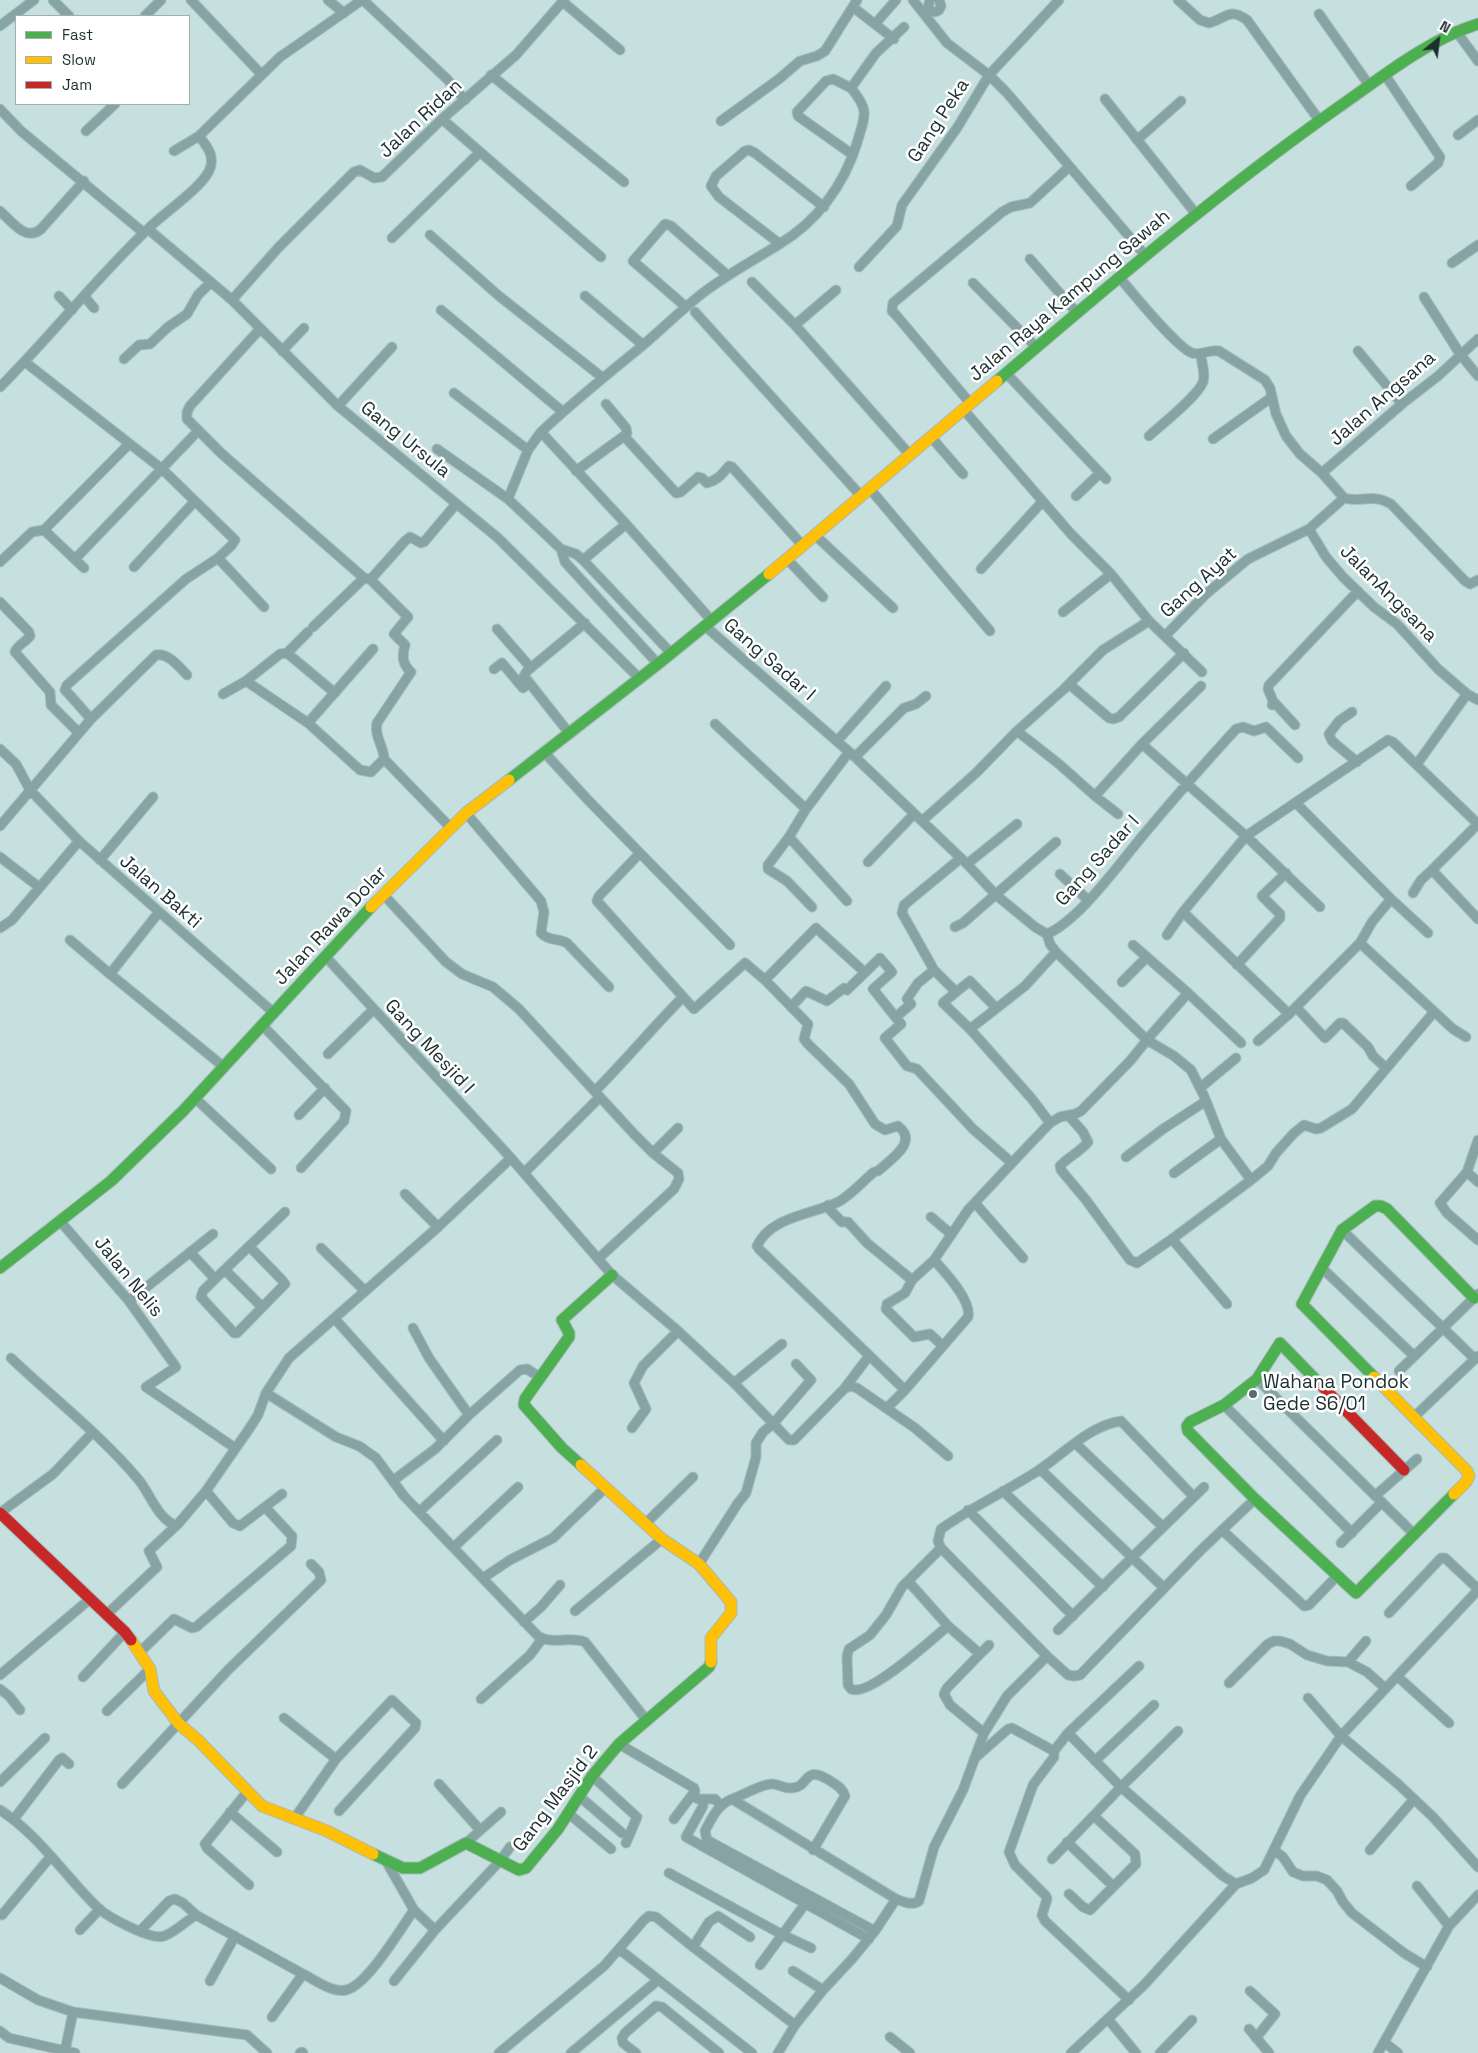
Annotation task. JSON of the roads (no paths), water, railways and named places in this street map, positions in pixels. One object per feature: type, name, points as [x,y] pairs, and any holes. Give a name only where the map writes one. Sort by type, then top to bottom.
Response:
[{"type":"street","points":[[0,26],[34,0]]},
{"type":"street","points":[[53,0],[68,15]]},
{"type":"street","points":[[146,15],[161,0]]},
{"type":"street","points":[[190,0],[262,74]]},
{"type":"street","points":[[328,0],[344,13]]},
{"type":"street","points":[[174,151],[199,136],[290,49],[363,0],[447,79],[465,100]]},
{"type":"street","points":[[722,121],[779,79],[800,60],[817,56],[824,51],[857,0]]},
{"type":"street","points":[[875,24],[896,0]]},
{"type":"street","points":[[912,0],[933,12],[939,10],[941,6],[940,1]]},
{"type":"street","name":"Gang Peka","points":[[859,267],[897,226],[902,205],[957,128],[989,75],[1059,0]]},
{"type":"street","points":[[1178,0],[1200,20],[1209,23],[1232,13],[1238,14],[1247,20],[1319,120]]},
{"type":"street","points":[[563,1],[620,50]]},
{"type":"street","name":"Jalan Ridan","points":[[232,300],[278,248],[354,172],[360,170],[374,178],[382,177],[442,118],[516,55],[563,1]]},
{"type":"street","points":[[927,8],[947,43],[989,75],[1007,93],[1145,255]]},
{"type":"street","points":[[858,11],[894,38]]},
{"type":"street","points":[[1319,14],[1369,85]]},
{"type":"street","name":"Jalan Raya Kampung Sawah","points":[[708,623],[788,559],[1145,255],[1268,156],[1385,74],[1456,31],[1478,24]]},
{"type":"street","points":[[851,88],[876,53],[904,27]]},
{"type":"street","points":[[1456,31],[1478,61]]},
{"type":"street","points":[[1385,74],[1440,157],[1438,163],[1411,186]]},
{"type":"street","points":[[492,75],[624,182]]},
{"type":"street","points":[[508,499],[528,450],[541,432],[686,307],[727,275],[780,244],[815,217],[832,197],[853,155],[865,111],[862,101],[851,88],[830,79],[797,112],[798,116],[853,155]]},
{"type":"street","points":[[1105,100],[1196,214]]},
{"type":"street","points":[[1137,140],[1181,101]]},
{"type":"street","points":[[86,131],[114,105]]},
{"type":"street","name":"Gang Ursula","points":[[0,109],[21,130],[232,300],[338,406],[498,538],[640,678]]},
{"type":"street","points":[[442,118],[601,257]]},
{"type":"street","points":[[1458,135],[1478,120]]},
{"type":"street","points":[[0,387],[146,231],[207,174],[211,168],[210,151],[199,136]]},
{"type":"street","points":[[780,244],[719,197],[711,186],[716,176],[745,151],[749,150],[755,153],[824,207]]},
{"type":"street","points":[[392,238],[480,152]]},
{"type":"street","points":[[1069,166],[1030,203],[1011,207],[1002,212],[895,301],[892,307],[896,315],[1042,502],[1111,574],[1149,621],[1202,672]]},
{"type":"street","points":[[0,212],[26,234],[34,234],[42,229],[84,181]]},
{"type":"street","points":[[686,307],[633,263],[634,258],[665,224],[672,226],[727,275]]},
{"type":"street","points":[[430,235],[499,296],[603,378]]},
{"type":"street","points":[[1452,264],[1478,245]]},
{"type":"street","points":[[1030,259],[1077,312]]},
{"type":"street","points":[[1119,277],[1176,340],[1190,352],[1201,354],[1212,350],[1219,351],[1265,380],[1270,388],[1276,414],[1286,436],[1300,454],[1322,473],[1344,498],[1353,500],[1378,498],[1391,504],[1465,581],[1470,584],[1478,580]]},
{"type":"street","points":[[124,359],[138,345],[150,344],[175,321],[187,314],[198,295],[211,282]]},
{"type":"street","points":[[752,282],[795,325],[910,455]]},
{"type":"street","points":[[973,283],[1036,347]]},
{"type":"street","points":[[795,325],[836,290]]},
{"type":"street","points":[[59,296],[72,310]]},
{"type":"street","points":[[84,296],[94,308]]},
{"type":"street","points":[[585,296],[643,345]]},
{"type":"street","name":"Jalan Angsana","points":[[1322,473],[1402,404],[1438,376],[1460,354],[1424,297]]},
{"type":"street","points":[[441,310],[563,412]]},
{"type":"street","points":[[695,312],[866,492],[990,631]]},
{"type":"street","points":[[282,351],[304,328]]},
{"type":"street","points":[[260,329],[190,406],[187,412],[187,419],[222,454],[367,579],[408,617],[394,634],[405,645],[402,653],[404,666],[411,672],[377,723],[376,737],[384,753],[384,759],[450,827]]},
{"type":"street","points":[[1478,339],[1460,354],[1478,376]]},
{"type":"street","points":[[338,406],[392,347]]},
{"type":"street","points":[[1358,351],[1402,404]]},
{"type":"street","points":[[1150,436],[1202,384],[1204,374],[1201,354]]},
{"type":"street","points":[[25,362],[162,469],[235,540],[218,558],[186,580],[66,685],[68,693],[91,719]]},
{"type":"street","points":[[1006,373],[1103,476],[1076,496]]},
{"type":"street","points":[[454,393],[528,450]]},
{"type":"street","points":[[1214,439],[1272,397]]},
{"type":"street","points":[[576,471],[627,433],[626,428],[606,404]]},
{"type":"street","points":[[76,558],[198,431]]},
{"type":"street","name":"Gang Sadar I","points":[[541,432],[626,524],[708,623],[852,754],[964,861],[996,895],[1035,927],[1047,934],[1065,922],[1088,900],[1187,784],[1239,727],[1254,731],[1266,726],[1298,758]]},
{"type":"street","points":[[624,436],[676,493],[681,492],[698,477],[708,483],[717,479],[728,466],[732,466],[803,546]]},
{"type":"street","points":[[930,437],[963,474]]},
{"type":"street","points":[[0,562],[32,532],[44,530],[129,444]]},
{"type":"street","points":[[437,449],[508,499],[561,548],[576,554],[583,560],[671,653]]},
{"type":"street","points":[[1309,529],[1344,498]]},
{"type":"street","points":[[134,568],[195,501]]},
{"type":"street","points":[[981,569],[1042,502]]},
{"type":"street","points":[[223,694],[246,681],[273,659],[287,653],[367,579],[405,540],[410,537],[421,543],[424,542],[456,504]]},
{"type":"street","points":[[583,560],[626,524]]},
{"type":"street","name":"JalanAngsana","points":[[1309,529],[1334,567],[1374,607],[1409,635],[1438,669],[1467,694],[1478,700]]},
{"type":"street","name":"Gang Ayat","points":[[1166,636],[1206,594],[1248,559],[1309,529]]},
{"type":"street","points":[[44,530],[76,558],[84,568]]},
{"type":"street","points":[[815,535],[893,608]]},
{"type":"street","points":[[561,548],[565,562],[658,664]]},
{"type":"street","points":[[218,558],[264,608]]},
{"type":"street","points":[[788,559],[823,597]]},
{"type":"street","points":[[1063,612],[1111,574]]},
{"type":"street","points":[[1295,725],[1273,703],[1268,689],[1272,681],[1358,591]]},
{"type":"street","points":[[0,602],[29,632],[28,640],[17,648],[16,652],[50,692],[51,705],[79,733]]},
{"type":"street","points":[[922,821],[976,773],[1017,731],[1104,650],[1149,621]]},
{"type":"street","points":[[569,733],[524,676],[585,622]]},
{"type":"street","name":"Jalan Rawa Dolar","points":[[0,1268],[111,1180],[196,1098],[383,894],[450,827],[708,623]]},
{"type":"street","points":[[497,629],[531,668]]},
{"type":"street","points":[[308,724],[373,649]]},
{"type":"street","points":[[287,653],[335,693]]},
{"type":"street","points":[[1069,684],[1110,719],[1114,719],[1119,717],[1184,653]]},
{"type":"street","points":[[0,826],[91,719],[156,655],[169,657],[187,675]]},
{"type":"street","points":[[494,669],[502,663],[523,688],[529,683]]},
{"type":"street","points":[[246,681],[308,724],[360,770],[371,772],[384,759]]},
{"type":"street","points":[[837,742],[886,686]]},
{"type":"street","points":[[1095,796],[1142,744],[1201,686]]},
{"type":"street","points":[[1418,764],[1467,694]]},
{"type":"street","points":[[812,906],[787,881],[768,869],[771,859],[789,837],[806,808],[852,754],[904,708],[916,704],[926,696]]},
{"type":"street","points":[[1352,712],[1339,721],[1329,734],[1332,741],[1357,762]]},
{"type":"street","points":[[715,724],[806,808]]},
{"type":"street","points":[[1017,731],[1118,814]]},
{"type":"street","points":[[1167,935],[1183,912],[1246,836],[1388,740],[1393,742],[1418,764],[1478,824],[1421,880],[1413,893]]},
{"type":"street","points":[[1142,744],[1286,872],[1320,907]]},
{"type":"street","name":"Jalan Bakti","points":[[0,749],[16,764],[30,790],[79,841],[274,1013]]},
{"type":"street","points":[[544,752],[730,945]]},
{"type":"street","points":[[100,860],[153,797]]},
{"type":"street","points":[[1296,803],[1391,899],[1428,933]]},
{"type":"street","points":[[466,813],[541,901],[544,912],[541,934],[548,939],[558,939],[567,943],[608,988]]},
{"type":"street","points":[[868,862],[914,814]]},
{"type":"street","points":[[956,992],[934,970],[903,917],[901,909],[1017,824]]},
{"type":"street","points":[[789,837],[847,902]]},
{"type":"street","points":[[0,928],[12,920],[79,841]]},
{"type":"street","points":[[956,927],[996,895],[1056,842]]},
{"type":"street","points":[[640,853],[598,896],[597,901],[694,1009],[745,963],[765,980],[808,1024],[804,1039],[807,1044],[849,1084],[875,1124],[885,1130],[898,1126],[906,1138],[903,1148],[878,1171],[874,1172],[840,1201],[778,1224],[757,1246],[905,1390]]},
{"type":"street","points":[[0,857],[39,887]]},
{"type":"street","points":[[1432,870],[1478,919]]},
{"type":"street","points":[[1237,964],[1280,918],[1280,914],[1262,896],[1286,872]]},
{"type":"street","points":[[1060,874],[1088,900]]},
{"type":"street","points":[[383,894],[446,962],[462,974],[480,980],[506,996],[653,1153],[678,1173],[678,1183],[598,1259]]},
{"type":"street","points":[[1258,1041],[1293,1011],[1360,943],[1372,922],[1391,899]]},
{"type":"street","points":[[110,974],[159,912]]},
{"type":"street","points":[[1183,912],[1237,964],[1325,1038],[1340,1022],[1343,1023],[1386,1068]]},
{"type":"street","points":[[765,980],[816,928],[860,968]]},
{"type":"street","points":[[1047,934],[1050,944],[1056,952],[1147,1040],[1174,1056],[1191,1070],[1221,1139],[1250,1180]]},
{"type":"street","points":[[70,940],[224,1067]]},
{"type":"street","points":[[1360,943],[1453,1029],[1466,1037]]},
{"type":"street","points":[[1133,945],[1241,1042]]},
{"type":"street","points":[[970,1029],[1025,986],[1056,952]]},
{"type":"street","name":"Gang Mesjid I","points":[[325,956],[511,1158],[612,1275],[678,1331],[734,1383],[789,1440],[794,1440],[844,1389]]},
{"type":"street","points":[[1122,982],[1147,957]]},
{"type":"street","points":[[791,1007],[806,991],[827,1001],[844,988],[847,990],[880,958],[892,972],[873,989],[901,1024],[885,1038],[907,1066],[917,1069],[968,1124],[1012,1163]]},
{"type":"street","points":[[896,1017],[911,1004],[907,999],[918,983],[934,970]]},
{"type":"street","points":[[996,1008],[970,982],[943,1003],[970,1029],[1026,1093],[1050,1124]]},
{"type":"street","points":[[943,1346],[930,1334],[914,1337],[886,1309],[887,1304],[905,1292],[912,1280],[934,1260],[975,1203],[1012,1163],[1050,1124],[1060,1118],[1081,1111],[1130,1061],[1188,993]]},
{"type":"street","points":[[524,1173],[598,1094],[646,1034],[683,997]]},
{"type":"street","points":[[328,1054],[373,1010]]},
{"type":"street","points":[[1069,1116],[1085,1135],[1088,1142],[1080,1151],[1063,1163],[1060,1168],[1130,1260],[1137,1263],[1172,1239],[1268,1166],[1276,1153],[1304,1125],[1316,1129],[1321,1128],[1352,1109],[1434,1012]]},
{"type":"street","points":[[262,1025],[344,1107],[346,1116],[344,1121],[302,1168]]},
{"type":"street","points":[[1200,1088],[1236,1058]]},
{"type":"street","points":[[299,1115],[325,1088]]},
{"type":"street","points":[[196,1098],[271,1169]]},
{"type":"street","points":[[1126,1157],[1206,1101]]},
{"type":"street","points":[[653,1153],[678,1128]]},
{"type":"street","points":[[1174,1173],[1221,1139]]},
{"type":"street","points":[[1478,1140],[1467,1172],[1440,1203],[1447,1213],[1478,1240]]},
{"type":"street","points":[[106,1614],[157,1567],[149,1551],[176,1525],[206,1491],[258,1415],[266,1393],[289,1358],[438,1227],[511,1158]]},
{"type":"street","points":[[1467,1172],[1478,1182]]},
{"type":"street","points":[[405,1194],[438,1227]]},
{"type":"street","points":[[975,1203],[1023,1258]]},
{"type":"street","points":[[828,1206],[842,1222],[848,1222],[852,1225],[867,1243],[912,1280]]},
{"type":"street","points":[[1399,1371],[1476,1296],[1381,1206],[1375,1206],[1342,1230],[1302,1304],[1413,1418],[1468,1471],[1469,1476],[1466,1482],[1356,1593],[1255,1499],[1188,1431],[1187,1426],[1190,1422],[1224,1405],[1257,1379],[1280,1343],[1404,1470]]},
{"type":"street","points":[[250,1246],[284,1284],[237,1333],[234,1333],[201,1296],[202,1291],[285,1212]]},
{"type":"street","points":[[931,1217],[951,1234]]},
{"type":"street","name":"Jalan Nelis","points":[[60,1221],[129,1301],[176,1367],[146,1387],[235,1448]]},
{"type":"street","points":[[1342,1230],[1442,1328],[1476,1358],[1413,1418]]},
{"type":"street","points":[[129,1301],[213,1234]]},
{"type":"street","points":[[1172,1239],[1227,1304]]},
{"type":"street","points":[[321,1248],[365,1291]]},
{"type":"street","points":[[190,1252],[216,1279]]},
{"type":"street","points":[[887,1408],[968,1317],[970,1311],[966,1301],[934,1260]]},
{"type":"street","points":[[1322,1268],[1414,1356]]},
{"type":"street","points":[[225,1270],[262,1307]]},
{"type":"street","points":[[394,1480],[444,1441],[469,1415],[520,1370],[527,1369],[541,1378],[569,1338],[569,1332],[562,1320],[612,1275]]},
{"type":"street","points":[[335,1319],[444,1441]]},
{"type":"street","points":[[413,1328],[429,1358],[469,1415]]},
{"type":"street","points":[[632,1428],[646,1409],[634,1383],[643,1366],[678,1331]]},
{"type":"street","points":[[734,1383],[782,1344]]},
{"type":"street","points":[[844,1389],[870,1356]]},
{"type":"street","points":[[11,1358],[126,1465],[147,1489],[159,1511],[168,1521],[176,1525]]},
{"type":"street","points":[[699,1564],[738,1503],[746,1494],[756,1457],[756,1443],[763,1432],[773,1424],[811,1380],[796,1364]]},
{"type":"street","name":"Gang Masjid 2","points":[[466,1843],[519,1870],[526,1868],[568,1813],[592,1776],[619,1744],[709,1667],[712,1659],[710,1638],[731,1613],[731,1602],[699,1564],[662,1539],[605,1488],[562,1448],[524,1405],[525,1399],[541,1378]]},
{"type":"street","points":[[1257,1379],[1414,1534]]},
{"type":"street","points":[[844,1389],[850,1386],[857,1388],[927,1437],[948,1456]]},
{"type":"street","points":[[266,1393],[336,1437],[359,1446],[376,1458],[404,1496],[524,1622],[542,1639],[579,1639],[585,1642],[647,1721]]},
{"type":"street","points":[[1224,1405],[1352,1533]]},
{"type":"street","points":[[1193,1496],[1124,1421],[1102,1425],[1075,1442],[1040,1469],[968,1510],[941,1529],[938,1541],[941,1548],[1047,1656],[1068,1675],[1074,1676],[1080,1675],[1164,1588],[1255,1499]]},
{"type":"street","points":[[92,1433],[53,1474],[0,1512],[125,1632],[150,1669],[154,1691],[179,1724],[198,1740],[262,1806],[326,1830],[403,1868],[420,1868],[466,1843],[501,1812]]},
{"type":"street","points":[[420,1511],[497,1440]]},
{"type":"street","points":[[1075,1442],[1162,1526]]},
{"type":"street","points":[[1342,1544],[1378,1499],[1404,1470],[1417,1460]]},
{"type":"street","points":[[1040,1469],[1164,1588]]},
{"type":"street","points":[[645,1524],[693,1477]]},
{"type":"street","points":[[454,1547],[518,1487]]},
{"type":"street","points":[[1058,1630],[1162,1526],[1204,1487]]},
{"type":"street","points":[[483,1578],[510,1560],[553,1538],[605,1488]]},
{"type":"street","points":[[206,1491],[233,1523],[238,1526],[244,1524],[282,1494]]},
{"type":"street","points":[[1002,1492],[1103,1587]]},
{"type":"street","points":[[140,1652],[174,1619],[192,1628],[196,1627],[290,1546],[292,1536],[265,1508]]},
{"type":"street","points":[[968,1510],[1073,1616]]},
{"type":"street","points":[[1222,1530],[1304,1606],[1309,1605],[1337,1576]]},
{"type":"street","points":[[575,1611],[662,1539]]},
{"type":"street","points":[[941,1548],[902,1587],[886,1615],[870,1635],[851,1646],[847,1653],[848,1685],[851,1689],[859,1690],[895,1670],[948,1626]]},
{"type":"street","points":[[1071,2053],[1144,1985],[1236,1884],[1252,1878],[1264,1870],[1300,1796],[1341,1736],[1478,1590],[1445,1558],[1441,1558],[1389,1613]]},
{"type":"street","points":[[122,1784],[228,1670],[320,1580],[319,1572],[311,1564]]},
{"type":"street","points":[[908,1581],[948,1626],[980,1654]]},
{"type":"street","points":[[524,1622],[542,1606],[560,1585]]},
{"type":"street","points":[[0,1675],[90,1599]]},
{"type":"street","points":[[82,1677],[125,1632]]},
{"type":"street","points":[[481,1699],[530,1654],[542,1639]]},
{"type":"street","points":[[1229,1682],[1268,1644],[1274,1641],[1288,1643],[1307,1655],[1317,1658],[1348,1662],[1367,1672],[1385,1688]]},
{"type":"street","points":[[1348,1662],[1366,1641]]},
{"type":"street","points":[[984,1733],[950,1705],[944,1694],[947,1688],[989,1645]]},
{"type":"street","points":[[732,1799],[813,1850],[904,1902],[919,1901],[934,1847],[963,1790],[984,1733],[1007,1696],[1047,1656]]},
{"type":"street","points":[[1128,2000],[1045,1921],[1042,1915],[1046,1896],[1015,1865],[1009,1852],[1033,1785],[1054,1757],[1054,1751],[1068,1733],[1139,1666]]},
{"type":"street","points":[[107,1711],[150,1669]]},
{"type":"street","points":[[1397,1676],[1449,1723]]},
{"type":"street","points":[[0,1689],[9,1696],[20,1710]]},
{"type":"street","points":[[1308,1698],[1341,1736],[1414,1799],[1478,1867]]},
{"type":"street","points":[[294,1819],[336,1759],[392,1700],[416,1723],[415,1728],[339,1811]]},
{"type":"street","points":[[1095,1761],[1154,1705]]},
{"type":"street","points":[[284,1718],[336,1759]]},
{"type":"street","points":[[973,1761],[1008,1729],[1012,1728],[1054,1751]]},
{"type":"street","points":[[1052,1859],[1178,1731]]},
{"type":"street","points":[[1068,1733],[1121,1787],[1223,1876],[1236,1884]]},
{"type":"street","points":[[0,1782],[45,1738]]},
{"type":"street","points":[[619,1744],[694,1788],[693,1796],[674,1819]]},
{"type":"street","points":[[14,1819],[59,1760],[62,1758],[70,1764]]},
{"type":"street","points":[[813,1850],[844,1796],[841,1788],[817,1774],[810,1775],[797,1787],[791,1788],[774,1783],[765,1784],[720,1805],[704,1831],[707,1840],[875,1931]]},
{"type":"street","points":[[592,1776],[636,1817],[626,1843]]},
{"type":"street","points":[[439,1784],[480,1830]]},
{"type":"street","points":[[247,1792],[206,1840],[205,1846],[249,1885]]},
{"type":"street","points":[[580,1796],[622,1833]]},
{"type":"street","points":[[693,1796],[715,1799],[720,1805]]},
{"type":"street","points":[[1370,1850],[1414,1799]]},
{"type":"street","points":[[703,1806],[686,1837],[869,1939]]},
{"type":"street","points":[[0,1810],[14,1819],[100,1909],[140,1932],[151,1936],[163,1937],[196,1915]]},
{"type":"street","points":[[230,1812],[277,1852]]},
{"type":"street","points":[[568,1813],[610,1849]]},
{"type":"street","points":[[1069,1894],[1090,1910],[1136,1864],[1135,1854],[1094,1816]]},
{"type":"street","points":[[1067,1842],[1113,1886]]},
{"type":"street","points":[[394,1981],[435,1930],[500,1861],[510,1847]]},
{"type":"street","points":[[1274,1850],[1283,1857],[1290,1869],[1298,1874],[1317,1876],[1327,1880],[1352,1913],[1404,1953],[1427,1967]]},
{"type":"street","points":[[2,1915],[51,1856]]},
{"type":"street","points":[[386,1861],[414,1910],[435,1930]]},
{"type":"street","points":[[669,1873],[783,1935],[811,1948]]},
{"type":"street","points":[[1417,1886],[1449,1926]]},
{"type":"street","points":[[1378,2053],[1449,1926],[1478,1895]]},
{"type":"street","points":[[140,1932],[170,1901],[175,1899],[183,1903],[196,1915],[303,1974],[337,1990],[348,1990],[360,1982],[376,1964],[414,1910]]},
{"type":"street","points":[[778,2053],[795,2025],[823,1990],[875,1931],[904,1902]]},
{"type":"street","points":[[760,1965],[805,1904]]},
{"type":"street","points":[[80,1930],[100,1909]]},
{"type":"street","points":[[499,2053],[597,1971],[644,1920],[650,1916],[656,1917],[795,2025]]},
{"type":"street","points":[[693,1947],[709,1922],[718,1916],[750,1937]]},
{"type":"street","points":[[210,1982],[235,1936]]},
{"type":"street","points":[[619,1949],[752,2053]]},
{"type":"street","points":[[793,1971],[823,1990]]},
{"type":"street","points":[[272,2017],[303,1974]]},
{"type":"street","points":[[0,1978],[38,2000],[74,2012],[247,2035],[267,2053]]},
{"type":"street","points":[[571,2053],[658,1980]]},
{"type":"street","points":[[1250,1990],[1275,2014],[1256,2038]]},
{"type":"street","points":[[636,2053],[623,2043],[622,2038],[656,2006],[662,2007],[719,2053]]},
{"type":"street","points":[[64,2051],[74,2012]]},
{"type":"street","points":[[1108,2019],[1136,2053]]},
{"type":"street","points":[[1160,2053],[1192,2020]]},
{"type":"street","points":[[1249,2029],[1269,2053]]},
{"type":"street","points":[[0,2032],[10,2038],[75,2053]]},
{"type":"street","points":[[890,2037],[910,2053]]},
{"type":"street","points":[[1384,2042],[1398,2053]]},
{"type":"place","name":"Wahana Pondok Gede S6/01","points":[[1253,1394]]}]
